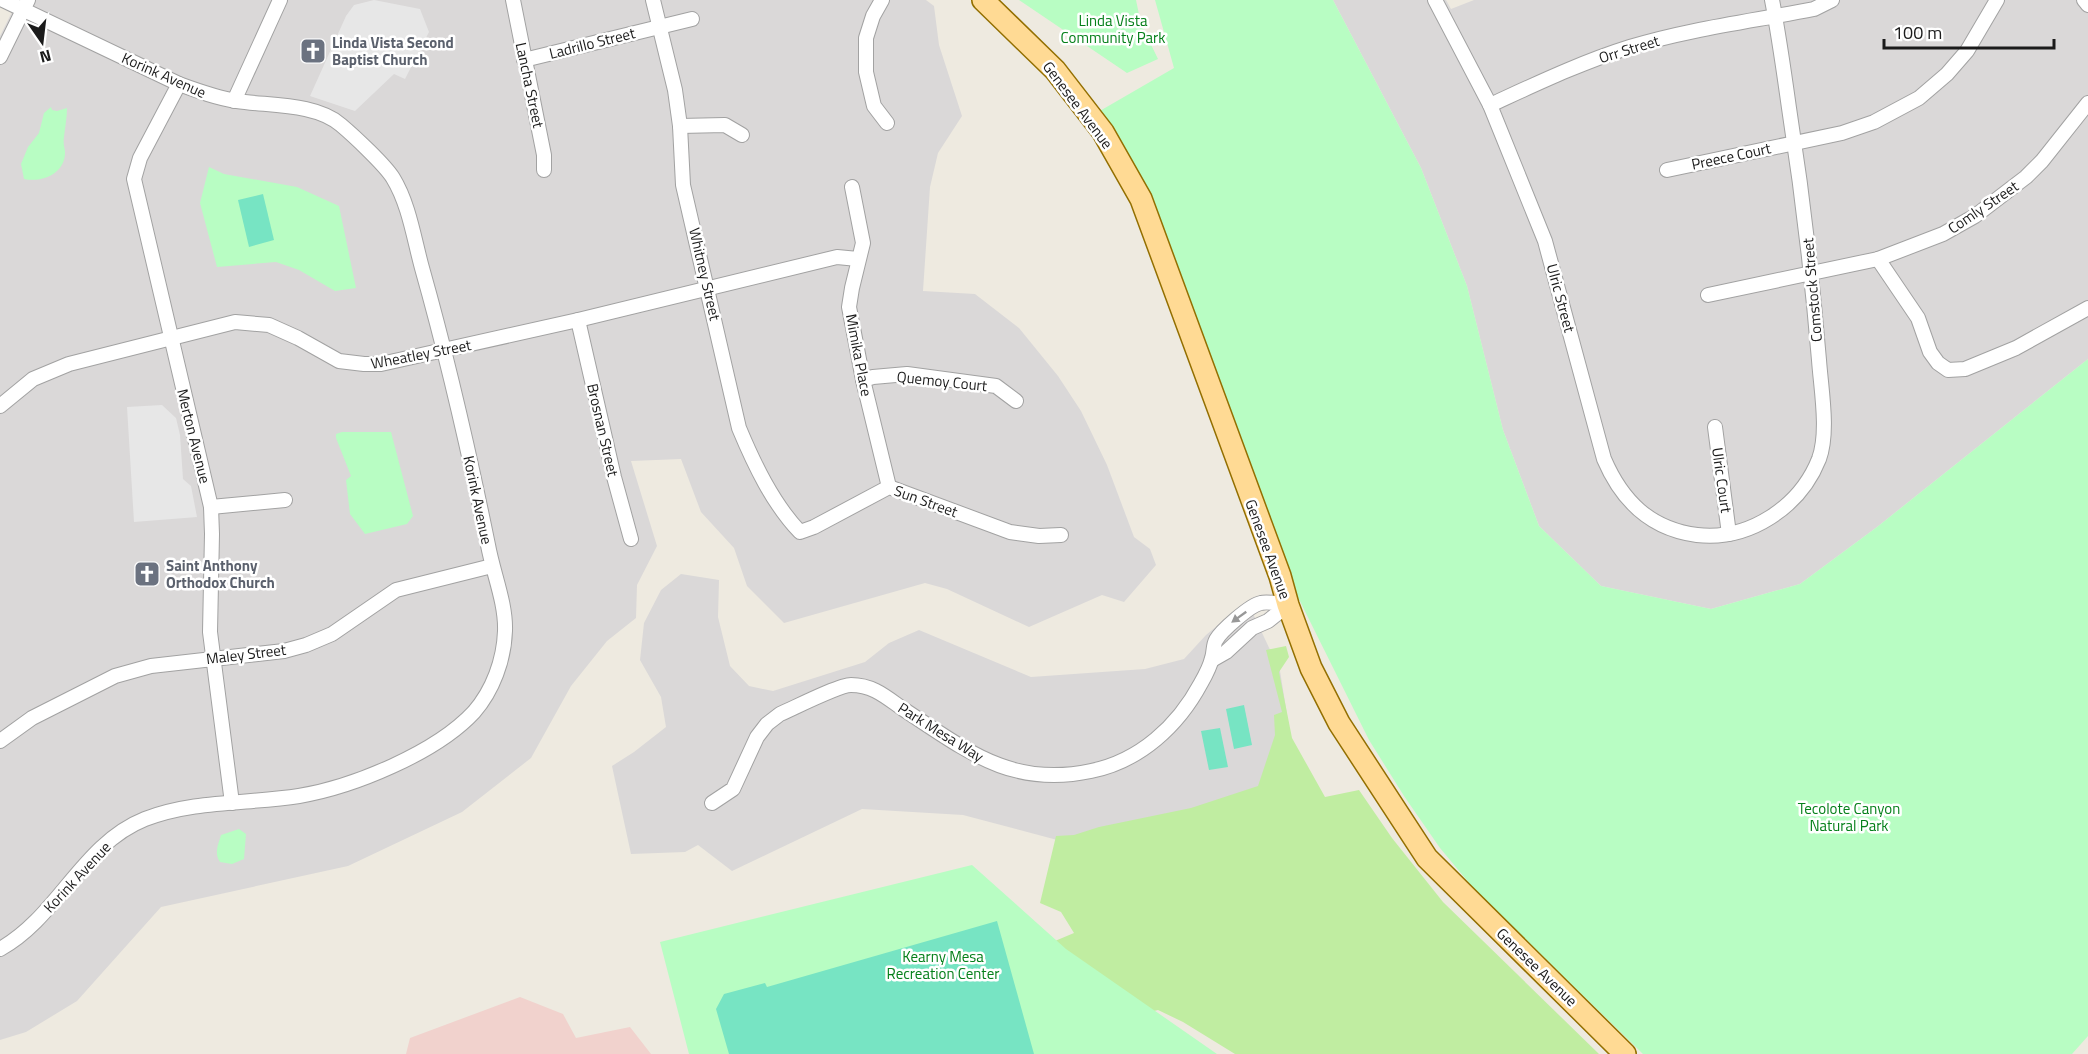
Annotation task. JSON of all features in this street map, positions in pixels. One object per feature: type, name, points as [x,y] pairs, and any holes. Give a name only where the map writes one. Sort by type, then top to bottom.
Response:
[{"type":"main road","name":"Genesee Avenue","points":[[983,0],[1055,70],[1103,132],[1141,200],[1280,576],[1311,668],[1340,723],[1427,858],[1625,1054]]},
{"type":"street","name":"Korink Avenue","points":[[0,949],[34,923],[87,861],[114,838],[142,820],[181,807],[232,803],[333,789],[376,774],[411,757],[446,735],[474,712],[492,684],[500,664],[505,632],[504,614],[444,350],[403,199],[392,176],[339,123],[327,115],[312,110],[234,101],[208,95],[179,84],[26,5],[3,0]]},
{"type":"street","points":[[234,101],[280,0]]},
{"type":"street","name":"Lancha Street","points":[[513,0],[544,155],[544,170]]},
{"type":"street","name":"Whitney Street","points":[[653,0],[681,126],[683,185],[739,428],[748,451],[786,518],[800,532]]},
{"type":"street","points":[[882,0],[873,16],[866,38],[866,72],[874,106],[887,123]]},
{"type":"street","name":"Ulric Street","points":[[1435,0],[1490,105],[1545,241],[1604,459],[1614,482],[1634,507],[1661,526],[1697,535],[1729,534]]},
{"type":"street","name":"Comstock Street","points":[[1729,534],[1759,524],[1785,508],[1805,485],[1820,457],[1824,429],[1812,272],[1795,143],[1772,0]]},
{"type":"street","name":"Orr Street","points":[[1490,105],[1570,68],[1629,47],[1663,38],[1814,9],[1832,0]]},
{"type":"street","name":"Preece Court","points":[[1666,170],[1842,133],[1874,122],[1919,98],[1947,74],[1967,51],[1997,0]]},
{"type":"street","points":[[2084,0],[2088,4]]},
{"type":"street","points":[[0,57],[26,5]]},
{"type":"street","name":"Ladrillo Street","points":[[524,60],[692,19]]},
{"type":"street","name":"Merton Avenue","points":[[179,84],[140,158],[134,179],[211,507],[210,632],[232,803]]},
{"type":"street","name":"Comly Street","points":[[1708,295],[1878,259],[1943,234],[1975,216],[2026,177],[2042,161],[2088,103]]},
{"type":"street","points":[[681,126],[725,125],[742,135]]},
{"type":"street","name":"Mimika Place","points":[[852,187],[864,243],[858,260],[849,307],[863,380],[889,487]]},
{"type":"street","name":"Wheatley Street","points":[[0,406],[33,379],[69,364],[235,322],[269,325],[339,361],[381,364],[578,320],[837,257],[858,260]]},
{"type":"street","points":[[1878,259],[1918,318],[1930,352],[1938,363],[1948,370],[1965,369],[2016,348],[2088,308]]},
{"type":"street","name":"Brosnan Street","points":[[578,320],[614,477],[631,539]]},
{"type":"street","name":"Quemoy Court","points":[[863,380],[908,374],[996,386],[1016,401]]},
{"type":"street","name":"Ulric Court","points":[[1715,427],[1729,534]]},
{"type":"street","name":"Sun Street","points":[[800,532],[814,527],[889,487],[1010,532],[1039,536],[1061,535]]},
{"type":"street","points":[[211,507],[285,500]]},
{"type":"street","name":"Maley Street","points":[[0,741],[32,718],[115,676],[151,666],[284,651],[306,645],[332,634],[396,590],[492,566]]},
{"type":"street","name":"Park Mesa Way","points":[[712,803],[733,789],[757,737],[772,720],[780,714],[848,685],[868,686],[959,746],[996,765],[1027,774],[1072,775],[1116,764],[1155,741],[1173,726],[1201,684],[1212,660],[1215,641],[1235,619],[1261,603],[1288,604]]},
{"type":"shaded area","points":[[18,0],[926,0],[934,6],[939,45],[962,116],[938,153],[930,187],[923,291],[975,294],[1019,328],[1058,376],[1081,411],[1107,465],[1134,537],[1150,549],[1156,565],[1124,602],[1102,595],[1029,627],[947,589],[925,583],[784,623],[747,586],[734,548],[701,512],[681,459],[631,461],[657,546],[637,585],[636,618],[607,641],[571,686],[531,758],[462,812],[348,866],[161,907],[77,1001],[26,1032],[0,1040],[0,36]]},
{"type":"shaded area","points":[[374,0],[420,9],[429,32],[405,79],[394,74],[355,111],[310,96],[346,16],[354,5]]},
{"type":"shaded area","points":[[1333,0],[1446,0],[1451,9],[1474,0],[2088,0],[2088,359],[1877,527],[1800,584],[1711,609],[1601,586],[1539,526],[1503,430],[1467,286],[1421,168]]},
{"type":"shaded area","points":[[162,405],[176,418],[180,435],[183,479],[191,486],[197,517],[134,522],[127,407]]},
{"type":"shaded area","points":[[681,574],[719,580],[718,617],[730,666],[749,686],[773,691],[865,662],[889,643],[919,630],[1031,677],[1145,669],[1184,659],[1206,635],[1247,601],[1280,671],[1289,727],[1274,784],[1240,813],[1061,841],[963,815],[862,809],[732,871],[698,845],[685,852],[631,854],[612,766],[666,727],[661,697],[640,660],[644,623],[661,590]]},
{"type":"shaded area","points":[[520,997],[563,1014],[576,1038],[630,1027],[651,1054],[406,1054],[410,1038]]},
{"type":"green space","name":"Linda Vista Community Park","points":[[1019,0],[1136,0],[1141,24],[1158,59],[1127,73]]},
{"type":"green space","name":"Tecolote Canyon Natural Park","points":[[1155,0],[1333,0],[1421,168],[1467,286],[1503,430],[1539,526],[1601,586],[1711,609],[1800,584],[1877,527],[2088,359],[2088,1036],[2072,1054],[1643,1054],[1475,890],[1440,848],[1369,740],[1280,561],[1098,112],[1174,68]]},
{"type":"green space","points":[[51,107],[52,110],[57,111],[67,108],[62,165],[46,178],[24,179],[21,164],[28,147],[39,133],[44,113]]},
{"type":"green space","points":[[209,167],[224,174],[297,187],[339,206],[356,288],[335,291],[299,270],[276,262],[217,267],[200,203]]},
{"type":"green space","points":[[263,194],[274,240],[249,247],[238,200]]},
{"type":"green space","points":[[391,432],[413,516],[407,524],[365,534],[350,514],[346,480],[351,476],[336,438],[336,434]]},
{"type":"green space","points":[[1286,646],[1289,657],[1279,672],[1292,738],[1325,797],[1359,790],[1392,838],[1443,902],[1599,1054],[1235,1054],[1183,1022],[1158,1010],[1097,1025],[1043,946],[1074,933],[1061,912],[1040,903],[1056,836],[1074,835],[1099,827],[1191,808],[1258,786],[1275,735],[1274,715],[1282,712],[1266,650]]},
{"type":"green space","points":[[1244,705],[1252,745],[1234,749],[1226,709]]},
{"type":"green space","points":[[1220,728],[1228,767],[1209,770],[1201,731]]},
{"type":"green space","points":[[239,829],[246,834],[244,859],[232,864],[220,862],[217,852],[221,835]]},
{"type":"green space","name":"Kearny Mesa Recreation Center","points":[[972,865],[1066,949],[1217,1054],[689,1054],[660,942]]},
{"type":"green space","points":[[997,921],[1034,1054],[729,1054],[716,1009],[724,994],[765,983],[767,987]]},
{"type":"place","name":"Linda Vista Second Baptist Church","points":[[313,51]]},
{"type":"place","name":"Saint Anthony Orthodox Church","points":[[147,574]]}]
